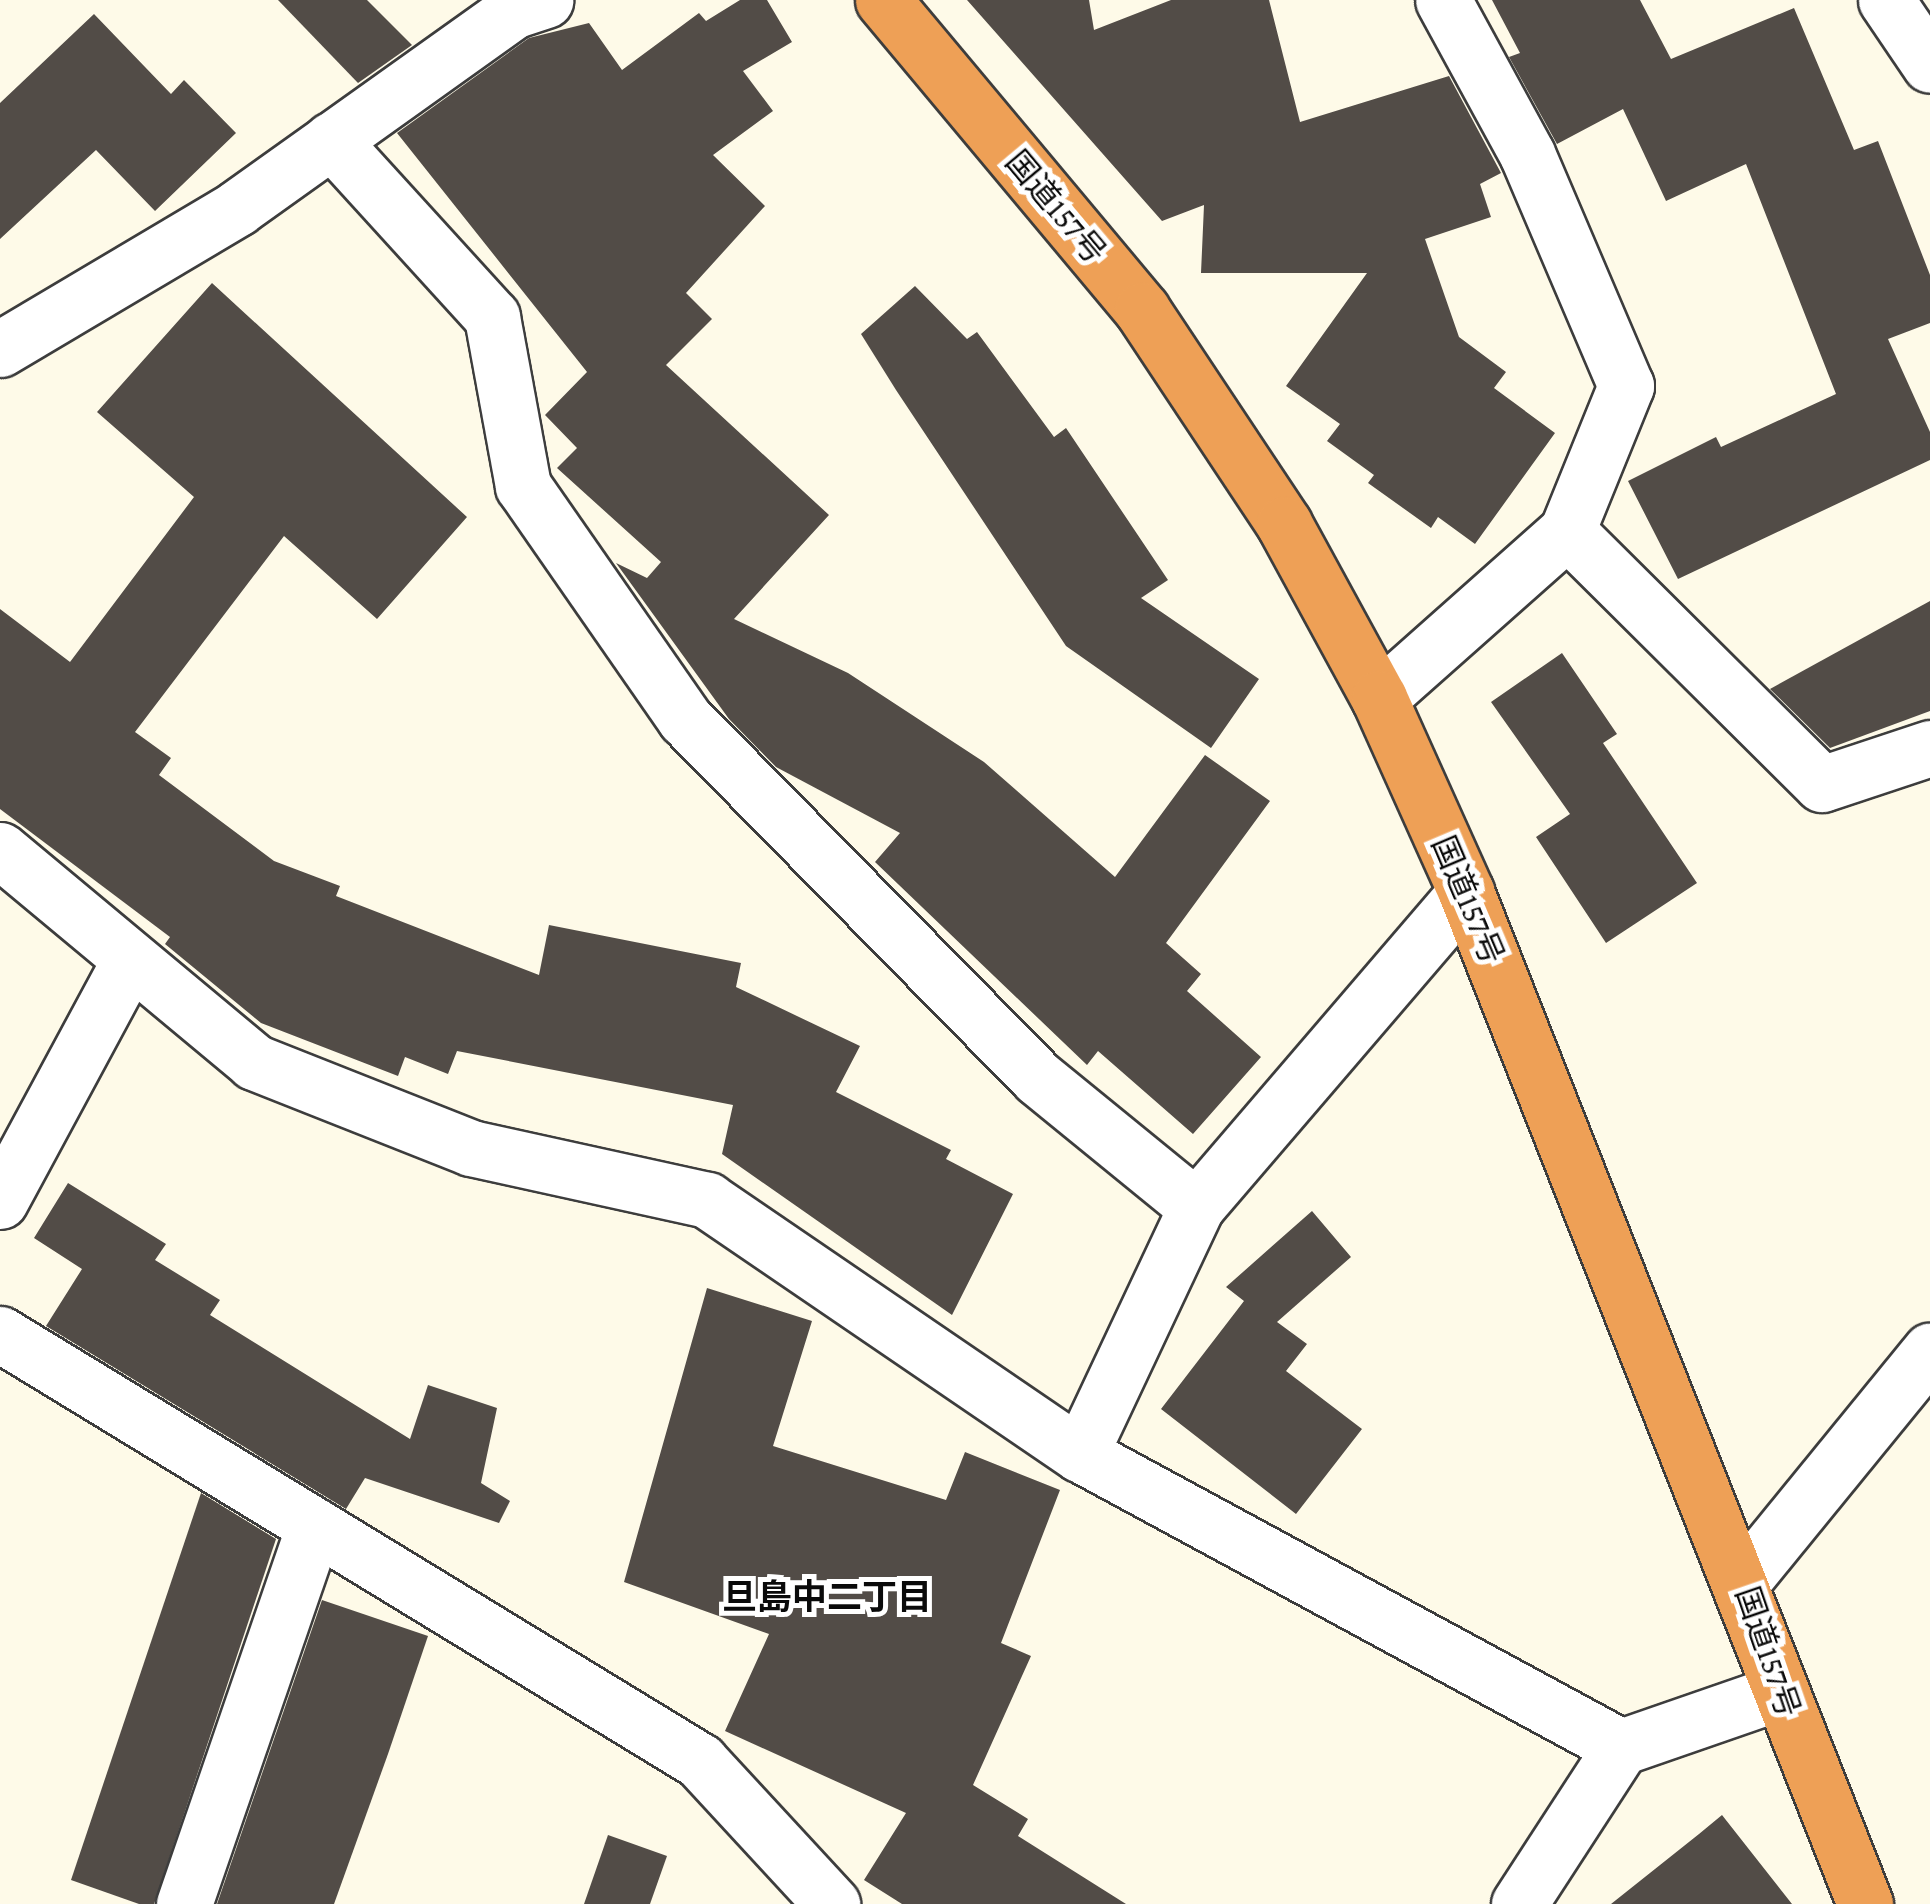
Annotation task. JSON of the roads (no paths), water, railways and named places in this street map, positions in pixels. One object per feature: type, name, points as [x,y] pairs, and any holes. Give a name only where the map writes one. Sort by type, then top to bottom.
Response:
[{"type":"highway","name":"国道157号","points":[[883,0],[1142,310],[1284,524],[1379,698],[1466,892],[1744,1580],[1780,1692],[1865,1904]]},
{"type":"street","points":[[0,348],[236,208],[514,10],[545,0]]},
{"type":"street","points":[[1379,698],[1567,530],[1626,386],[1527,154],[1444,0]]},
{"type":"street","points":[[1886,0],[1930,65]]},
{"type":"street","points":[[332,140],[492,317],[522,486],[685,719],[1038,1078],[1196,1207]]},
{"type":"street","points":[[1567,530],[1822,784],[1930,748]]},
{"type":"street","points":[[0,850],[254,1062],[471,1148],[707,1200],[1080,1454],[1621,1747]]},
{"type":"street","points":[[1080,1454],[1196,1207],[1466,892]]},
{"type":"street","points":[[0,1201],[130,960]]},
{"type":"street","points":[[0,1334],[700,1760],[832,1904]]},
{"type":"street","points":[[1744,1580],[1930,1351]]},
{"type":"street","points":[[184,1904],[314,1526]]},
{"type":"street","points":[[1519,1904],[1621,1747],[1780,1692]]},
{"type":"district","name":"旦島中二丁目","points":[[827,1598]]}]
